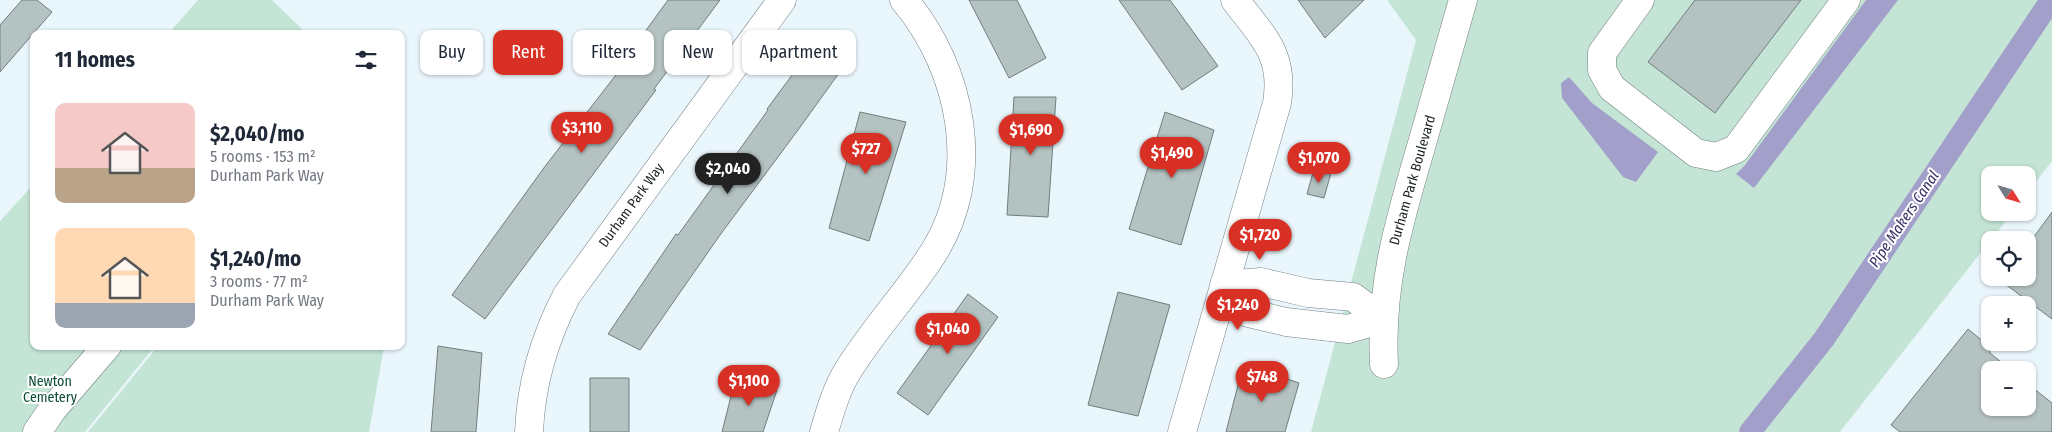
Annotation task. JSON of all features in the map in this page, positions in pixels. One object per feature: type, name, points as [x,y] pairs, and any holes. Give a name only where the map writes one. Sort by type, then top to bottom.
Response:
[{"type":"street","name":"Durham Park Way","points":[[529,432],[532,398],[540,358],[547,337],[567,296],[782,0]]},
{"type":"street","points":[[824,432],[846,373],[934,253],[949,218],[957,189],[960,140],[956,100],[944,63],[935,44],[926,28],[904,0]]},
{"type":"street","points":[[1182,432],[1277,102],[1279,88],[1276,58],[1235,0]]},
{"type":"street","name":"Durham Park Boulevard","points":[[1384,364],[1383,319],[1386,282],[1397,229],[1463,0]]},
{"type":"street","points":[[1640,0],[1602,53],[1602,70],[1612,88],[1696,153],[1716,157],[1736,149],[1846,0]]},
{"type":"street","points":[[1224,285],[1261,282],[1318,294],[1353,297],[1383,319]]},
{"type":"street","points":[[1224,285],[1248,313],[1314,327],[1348,329],[1383,319]]},
{"type":"street","points":[[1314,327],[1318,294]]},
{"type":"street","points":[[37,432],[52,410],[104,350]]},
{"type":"green space","points":[[198,0],[272,0],[303,30],[172,30]]},
{"type":"green space","points":[[1387,0],[2052,0],[2052,161],[2036,182],[2036,166],[1981,166],[1981,221],[2006,221],[1998,231],[1981,231],[1981,252],[1840,432],[1311,432],[1416,40]]},
{"type":"green space","name":"Newton Cemetery","points":[[30,188],[30,350],[152,350],[85,432],[0,432],[0,221]]},
{"type":"green space","points":[[155,350],[383,350],[369,432],[88,432]]},
{"type":"water","points":[[1866,0],[1898,0],[1754,188],[1736,174],[1745,165]]},
{"type":"water","points":[[1569,77],[1592,103],[1658,152],[1636,182],[1623,177],[1562,98],[1561,83]]},
{"type":"building","points":[[22,0],[37,0],[52,12],[36,30],[30,30],[30,37],[0,72],[0,25]]},
{"type":"building","points":[[668,0],[720,0],[698,30],[664,30],[664,75],[654,89],[656,90],[485,319],[452,295],[546,165],[616,75],[654,75],[654,30],[646,30]]},
{"type":"building","points":[[969,0],[1017,0],[1046,58],[1009,78]]},
{"type":"building","points":[[1119,0],[1170,0],[1218,66],[1182,90]]},
{"type":"building","points":[[1298,0],[1364,0],[1325,38]]},
{"type":"building","points":[[1695,0],[1801,0],[1715,113],[1648,62]]},
{"type":"building","points":[[792,75],[838,75],[720,235],[640,350],[608,334],[676,234],[678,235]]},
{"type":"building","points":[[1014,97],[1056,97],[1048,217],[1007,215]]},
{"type":"building","points":[[860,112],[906,122],[869,241],[829,228]]},
{"type":"building","points":[[1165,112],[1214,130],[1181,245],[1129,229]]},
{"type":"building","points":[[1314,169],[1331,173],[1324,198],[1307,194]]},
{"type":"building","points":[[2052,212],[2052,319],[2036,307],[2036,296],[2021,296],[2008,286],[2036,286],[2036,234]]},
{"type":"building","points":[[1118,292],[1170,305],[1138,416],[1088,405]]},
{"type":"building","points":[[968,294],[998,317],[928,415],[897,393]]},
{"type":"building","points":[[1968,329],[1981,340],[1981,351],[1990,351],[2000,361],[1981,361],[1981,416],[2036,416],[2036,390],[2052,403],[2052,432],[1900,432],[1891,425]]},
{"type":"building","points":[[438,346],[482,353],[476,432],[431,432]]},
{"type":"building","points":[[1249,366],[1299,383],[1285,432],[1226,432],[1239,381],[1242,382],[1246,368],[1249,369]]},
{"type":"building","points":[[736,376],[777,390],[763,432],[722,432]]},
{"type":"building","points":[[590,378],[629,378],[629,432],[590,432]]},
{"type":"waterway","name":"Pipe Makers Canal","points":[[1750,432],[1824,339],[2051,0]]}]
